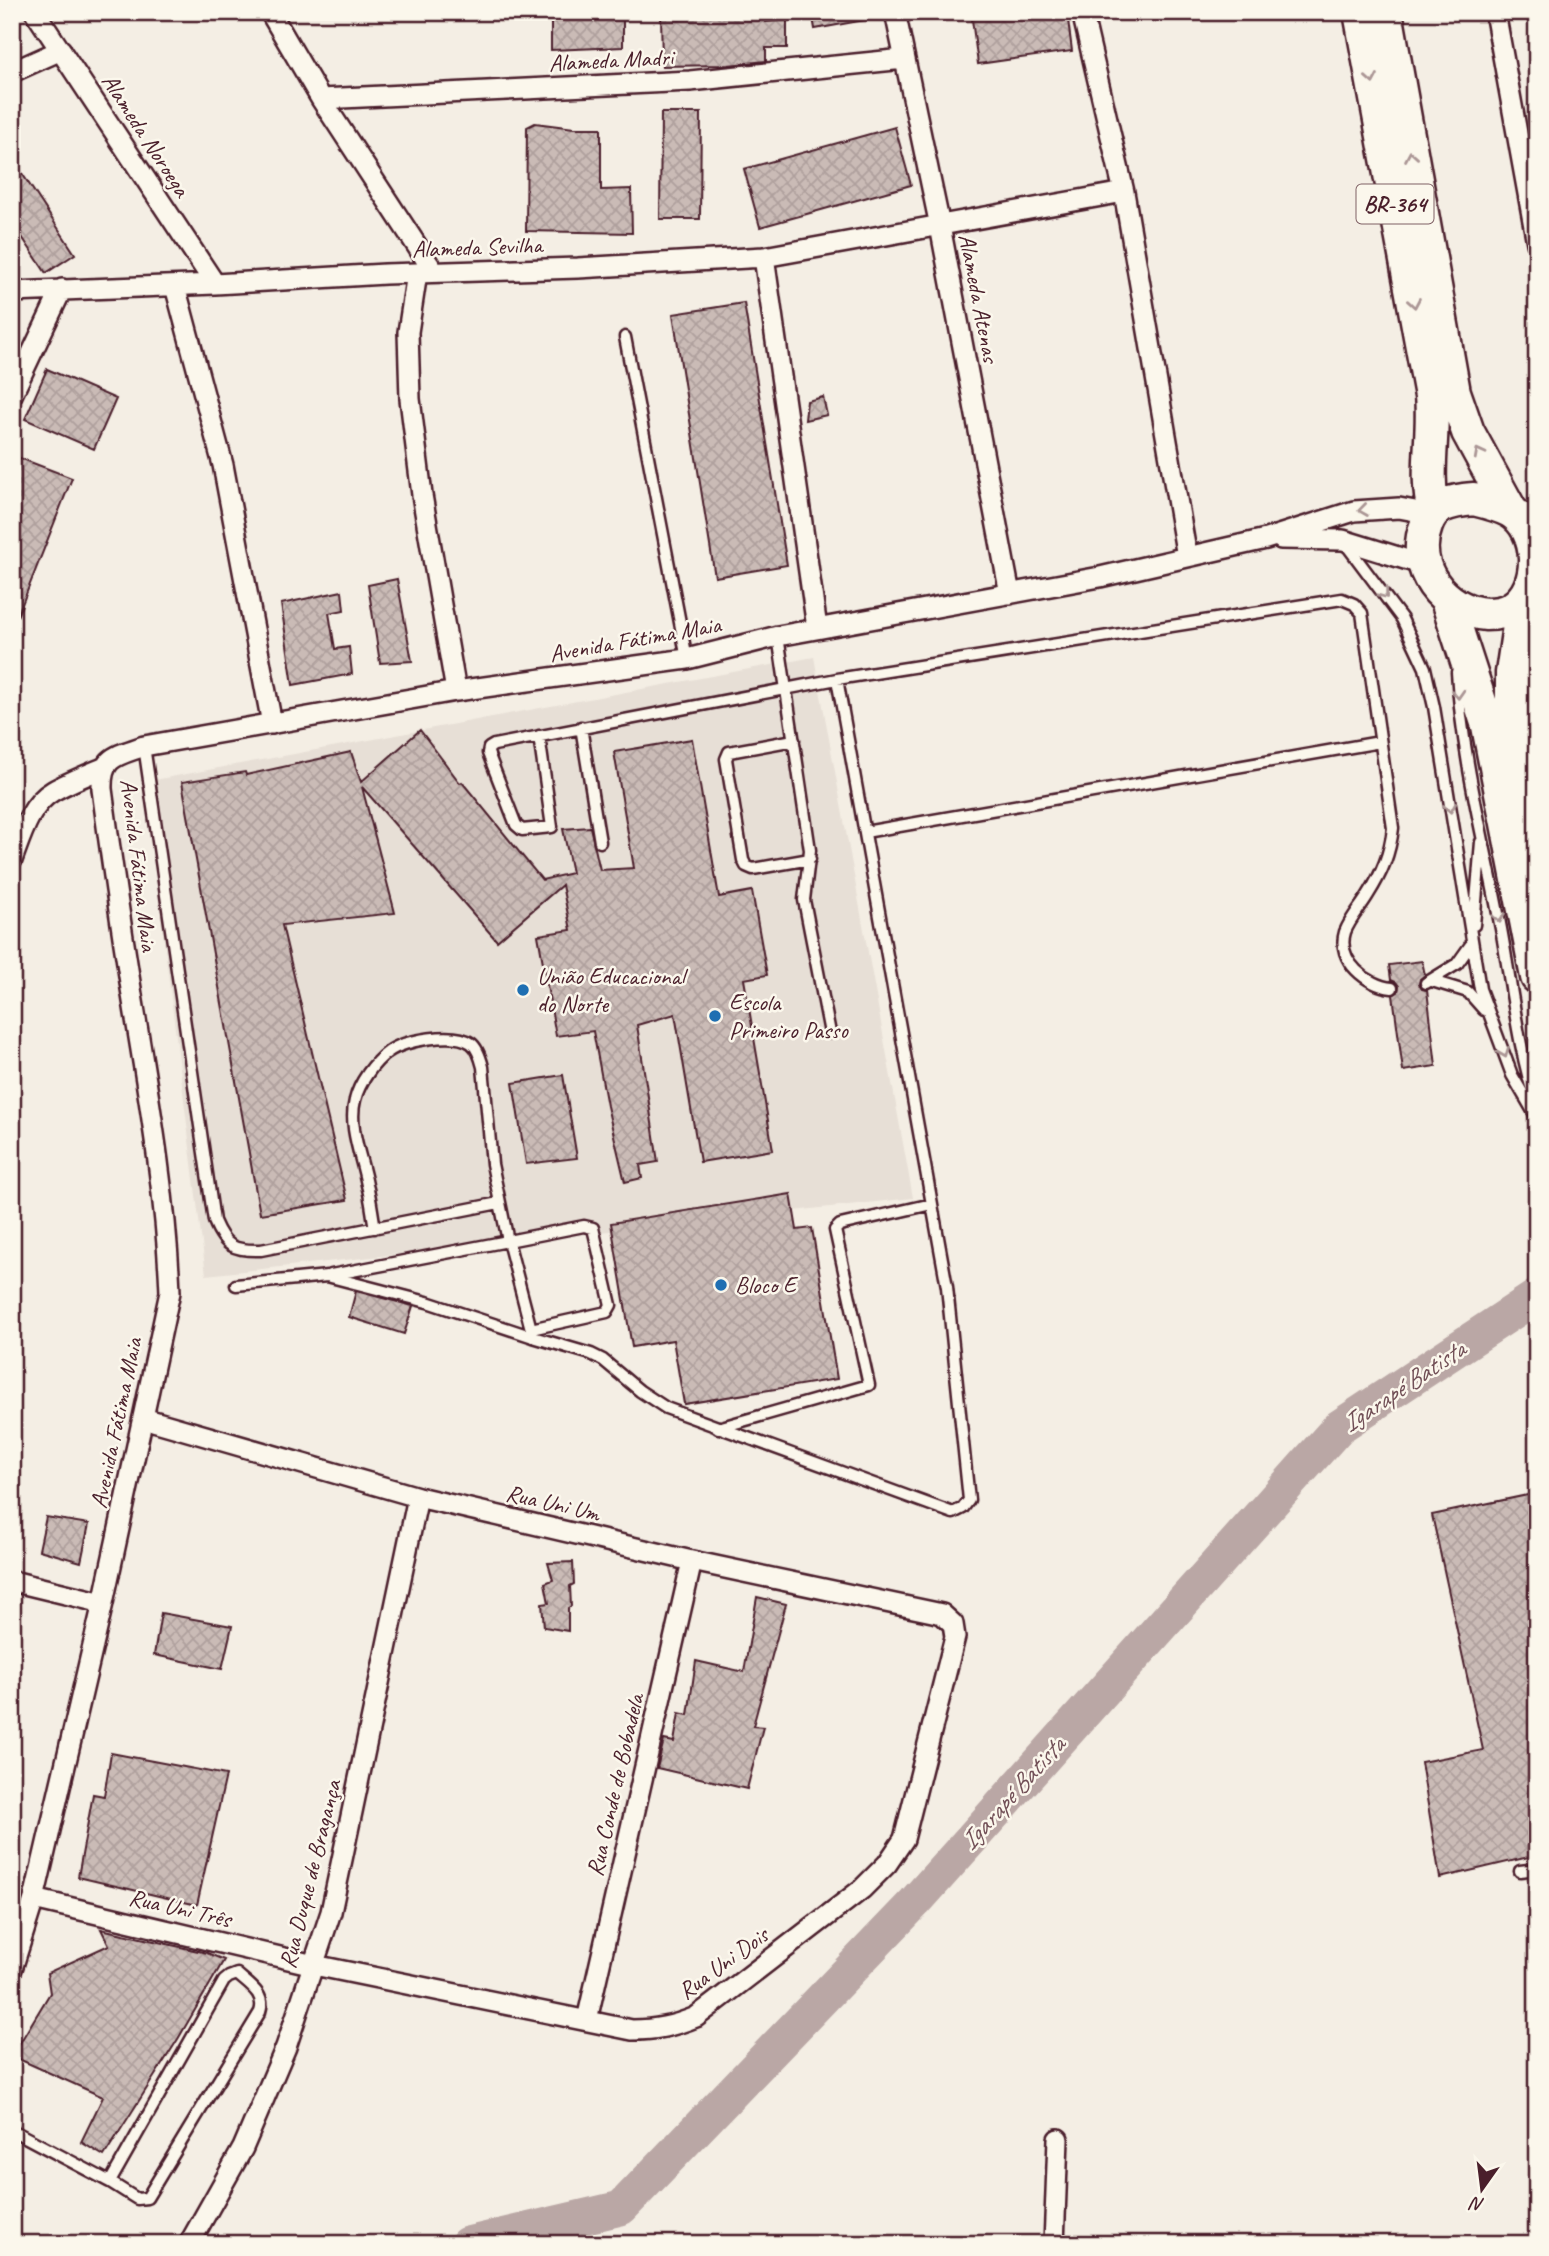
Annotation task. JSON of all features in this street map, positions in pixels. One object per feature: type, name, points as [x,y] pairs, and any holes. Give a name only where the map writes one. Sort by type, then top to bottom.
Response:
[{"type":"main road","name":"BR-364","points":[[1360,12],[1431,396],[1430,493],[1433,512],[1422,538],[1424,565],[1451,613],[1501,726],[1537,845]]},
{"type":"main road","name":"BR-364","points":[[1386,12],[1454,392],[1468,432],[1511,511],[1523,523],[1533,545],[1533,582],[1523,599],[1512,673],[1512,706],[1501,726],[1537,978]]},
{"type":"main road","points":[[1433,512],[1441,506],[1474,499],[1511,511]]},
{"type":"main road","points":[[1451,613],[1461,608],[1478,613],[1497,614],[1512,608],[1523,599]]},
{"type":"street","name":"Alameda Noroega","points":[[36,12],[215,284]]},
{"type":"street","points":[[270,12],[425,272],[408,332],[410,399],[422,495],[456,691]]},
{"type":"street","name":"Alameda Atenas","points":[[895,12],[940,226],[1010,594]]},
{"type":"street","points":[[1082,12],[1124,192],[1186,557]]},
{"type":"street","points":[[1495,12],[1532,202],[1537,243]]},
{"type":"street","points":[[12,72],[61,50]]},
{"type":"street","name":"Alameda Madri","points":[[321,99],[690,81],[904,59]]},
{"type":"street","name":"Alameda Sevilha","points":[[12,292],[425,272],[578,268],[764,257],[1124,192]]},
{"type":"street","points":[[764,257],[817,628]]},
{"type":"street","points":[[175,286],[223,465],[272,724]]},
{"type":"street","points":[[12,395],[62,289]]},
{"type":"street","name":"Avenida Fátima Maia","points":[[12,1969],[34,1899],[103,1603],[170,1292],[168,1252],[148,1088],[121,927],[102,789],[103,768],[109,761],[144,746],[456,691],[687,659],[817,628],[1100,577],[1266,539],[1354,512],[1399,508],[1433,512]]},
{"type":"street","name":"Avenida Fátima Maia","points":[[1266,539],[1343,540],[1424,565]]},
{"type":"street","points":[[12,860],[30,817],[40,802],[51,792],[103,768]]},
{"type":"street","name":"Rua Uni Um","points":[[143,1418],[418,1497],[692,1561],[942,1614],[953,1624]]},
{"type":"street","name":"Rua Duque de Bragança","points":[[189,2244],[243,2148],[286,2048],[314,1965],[339,1881],[418,1497]]},
{"type":"street","name":"Rua Conde de Bobadela","points":[[587,2020],[692,1561]]},
{"type":"street","points":[[12,1581],[103,1603]]},
{"type":"street","name":"Rua Uni Dois","points":[[314,1965],[632,2030],[656,2030],[696,2017],[862,1889],[887,1864],[904,1839],[955,1637],[953,1624]]},
{"type":"street","name":"Rua Uni Três","points":[[34,1899],[314,1965]]},
{"type":"street","points":[[1054,2244],[1058,2140]]},
{"type":"lane","points":[[625,337],[687,659]]},
{"type":"lane","points":[[1343,540],[1402,619],[1425,668],[1434,707],[1475,968],[1488,1015],[1512,1075],[1537,1118]]},
{"type":"lane","points":[[539,736],[552,827],[522,830],[516,825],[488,753],[489,748],[494,745],[581,727],[837,679],[1342,599],[1354,604],[1362,613],[1393,828],[1391,850],[1345,934],[1345,950],[1352,966],[1367,980],[1379,987],[1392,988]]},
{"type":"lane","points":[[1451,613],[1459,715],[1521,1046],[1537,1106]]},
{"type":"lane","points":[[778,636],[810,859],[804,900],[830,1033]]},
{"type":"lane","points":[[327,1276],[532,1333],[591,1354],[603,1360],[653,1400],[718,1428],[953,1513],[963,1508],[969,1500],[947,1287],[837,679]]},
{"type":"lane","points":[[581,727],[600,842]]},
{"type":"lane","points":[[794,740],[729,752],[726,759],[746,866],[753,869],[810,859]]},
{"type":"lane","points":[[865,832],[1380,742]]},
{"type":"lane","points":[[144,746],[214,1221],[220,1235],[228,1244],[242,1251],[261,1250],[499,1203]]},
{"type":"lane","points":[[1482,831],[1472,944],[1457,964],[1429,982],[1468,992],[1488,1015]]},
{"type":"lane","points":[[375,1228],[353,1123],[355,1098],[360,1086],[379,1059],[388,1051],[408,1042],[441,1037],[472,1043],[480,1055],[483,1067],[492,1164],[499,1203],[532,1333]]},
{"type":"lane","points":[[718,1428],[869,1385],[835,1230],[840,1225],[932,1203]]},
{"type":"lane","points":[[236,1285],[327,1276],[584,1226],[593,1228],[610,1309],[532,1333]]},
{"type":"lane","points":[[1520,1871],[1537,1869]]},
{"type":"lane","points":[[12,2130],[137,2199],[147,2198],[260,2012],[261,1997],[237,1974],[224,1981],[110,2182]]},
{"type":"shaded area","name":"União Educacional do Norte","points":[[814,657],[913,1198],[206,1275],[144,782]]},
{"type":"building","points":[[551,12],[623,12],[623,47],[551,50]]},
{"type":"building","points":[[661,12],[765,12],[765,22],[787,20],[787,48],[766,48],[766,61],[728,65],[662,66]]},
{"type":"building","points":[[812,12],[864,12],[865,20],[815,29]]},
{"type":"building","points":[[971,12],[1067,12],[1072,51],[978,64]]},
{"type":"building","points":[[661,113],[701,113],[700,219],[660,219]]},
{"type":"building","points":[[535,123],[601,128],[601,190],[631,189],[632,233],[526,231],[527,127]]},
{"type":"building","points":[[895,127],[911,185],[760,227],[744,169]]},
{"type":"building","points":[[12,158],[75,254],[46,273],[12,222]]},
{"type":"building","points":[[744,303],[787,565],[715,577],[673,314]]},
{"type":"building","points":[[47,369],[116,399],[94,449],[25,419]]},
{"type":"building","points":[[823,397],[827,415],[805,420],[807,401]]},
{"type":"building","points":[[12,455],[72,478],[13,627],[12,627]]},
{"type":"building","points":[[397,579],[412,661],[380,663],[368,585]]},
{"type":"building","points":[[342,591],[344,610],[329,613],[335,649],[349,647],[352,674],[293,685],[281,604]]},
{"type":"building","points":[[420,730],[460,783],[462,782],[542,880],[572,873],[563,829],[590,827],[600,870],[634,868],[614,752],[692,739],[719,897],[752,891],[767,975],[744,979],[773,1150],[700,1162],[675,1014],[637,1025],[658,1162],[640,1165],[642,1178],[625,1182],[593,1031],[556,1036],[538,935],[571,930],[562,885],[497,941],[362,787],[395,913],[282,925],[347,1200],[260,1214],[182,782],[245,772],[246,775],[351,752],[361,782]]},
{"type":"building","points":[[1422,961],[1425,975],[1419,984],[1422,989],[1427,990],[1436,1066],[1403,1071],[1393,995],[1398,992],[1399,986],[1391,980],[1389,965]]},
{"type":"building","points":[[563,1075],[577,1158],[526,1164],[513,1083]]},
{"type":"building","name":"Bloco E","points":[[791,1194],[797,1230],[812,1228],[837,1379],[684,1404],[673,1340],[632,1347],[611,1223]]},
{"type":"building","points":[[356,1291],[413,1306],[404,1334],[349,1317]]},
{"type":"building","points":[[1537,1493],[1537,1855],[1440,1878],[1421,1762],[1483,1750],[1432,1515]]},
{"type":"building","points":[[46,1517],[89,1524],[81,1562],[39,1550]]},
{"type":"building","points":[[573,1562],[574,1584],[570,1586],[568,1631],[544,1627],[542,1604],[549,1603],[545,1583],[553,1580],[548,1563]]},
{"type":"building","points":[[757,1597],[786,1604],[753,1726],[763,1727],[747,1789],[657,1768],[664,1740],[674,1742],[679,1713],[688,1715],[696,1661],[744,1672]]},
{"type":"building","points":[[161,1613],[232,1626],[222,1669],[154,1655]]},
{"type":"building","points":[[111,1753],[226,1775],[197,1905],[78,1877],[93,1794],[104,1796]]},
{"type":"building","points":[[101,1929],[207,1953],[224,1960],[104,2156],[81,2142],[103,2097],[12,2056],[50,1993],[47,1973],[109,1945]]},
{"type":"waterway","name":"Igarapé Batista","points":[[467,2244],[621,2208],[915,1902],[1339,1427],[1537,1296]]},
{"type":"place","name":"União Educacional do Norte","points":[[523,990]]},
{"type":"place","name":"Escola Primeiro Passo","points":[[715,1016]]},
{"type":"place","name":"Bloco E","points":[[721,1285]]}]
